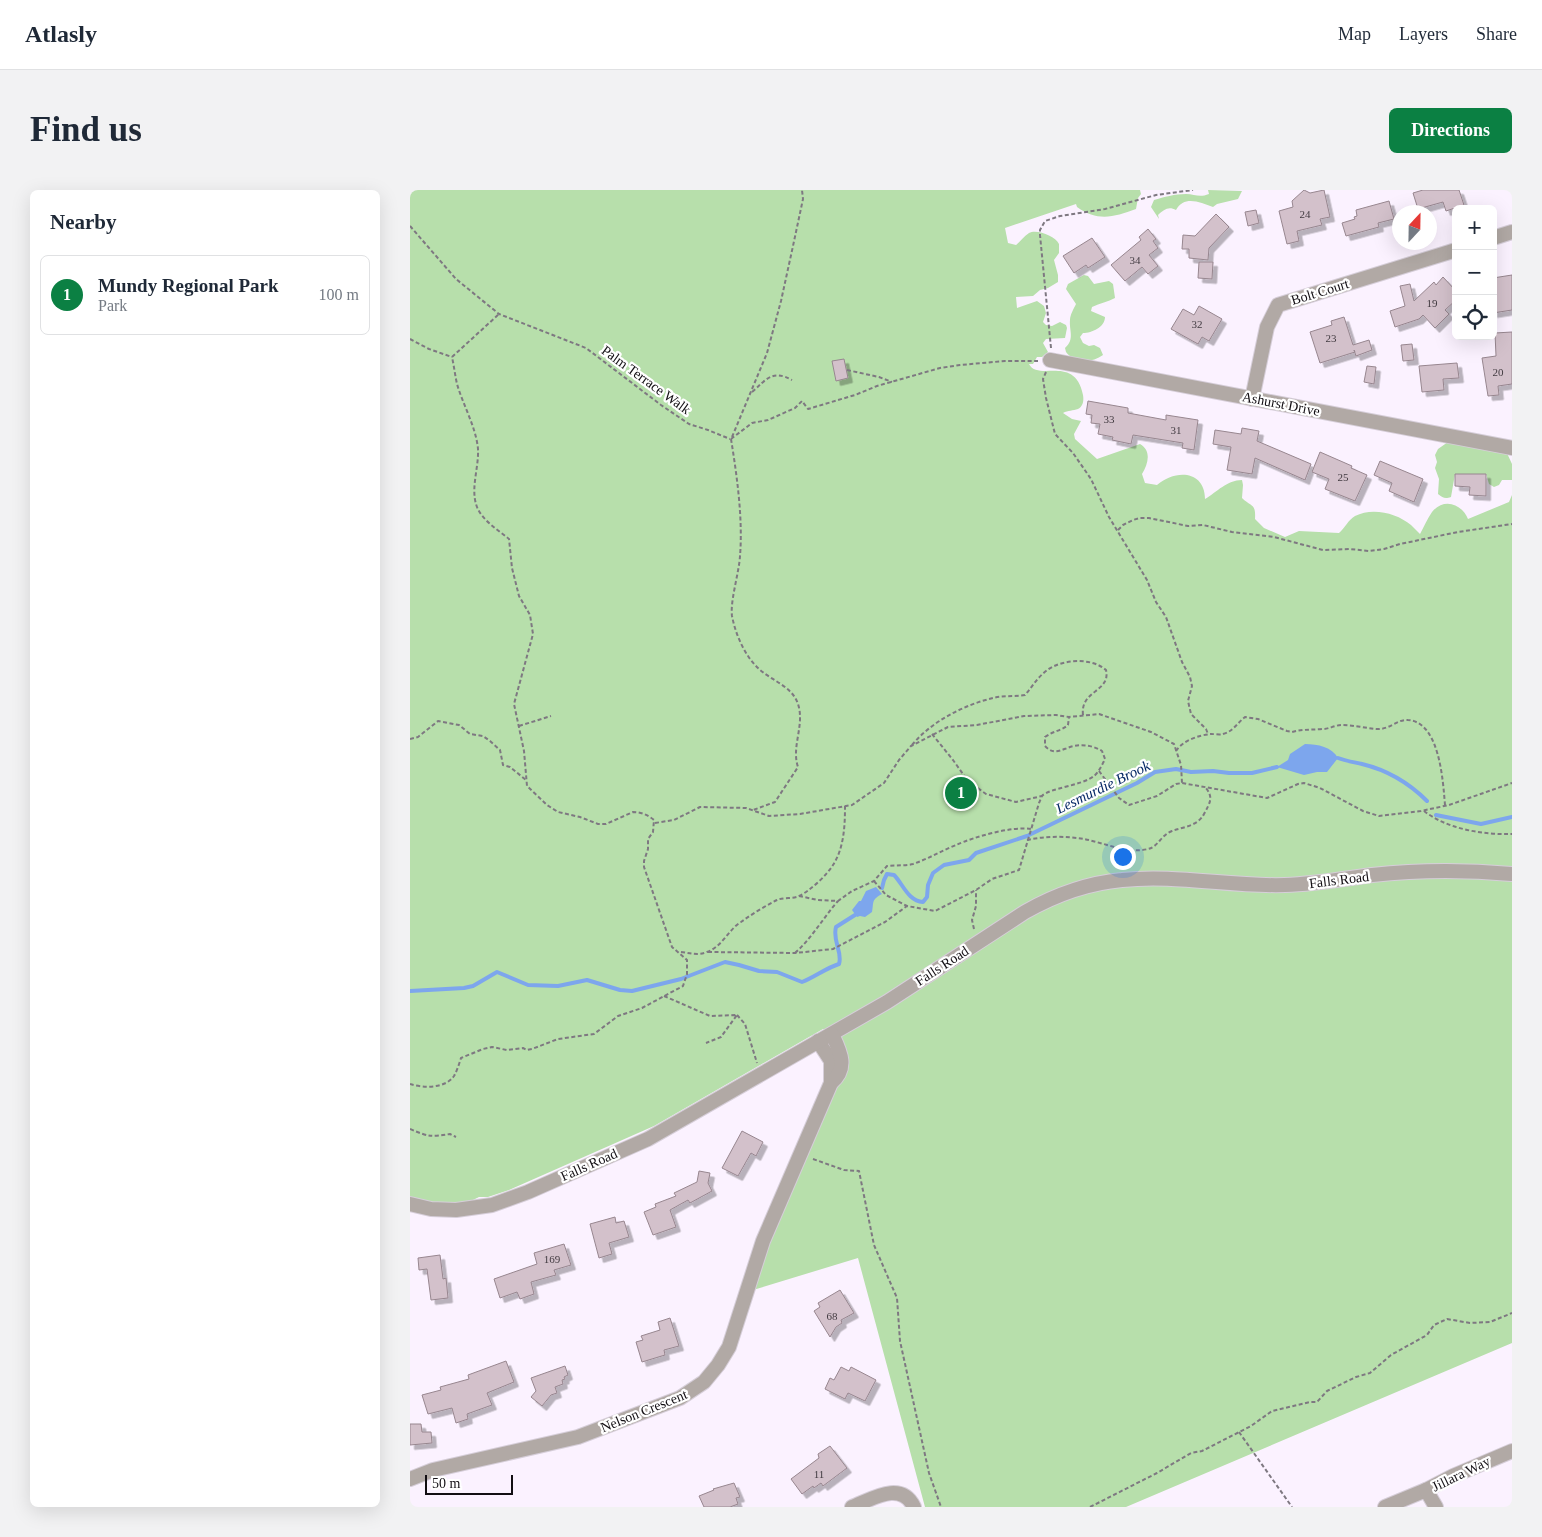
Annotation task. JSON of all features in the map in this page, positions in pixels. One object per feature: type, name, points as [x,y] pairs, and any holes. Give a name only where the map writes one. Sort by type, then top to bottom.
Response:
[{"type":"street","points":[[1497,237],[1512,232]]},
{"type":"street","name":"Bolt Court","points":[[1252,398],[1267,327],[1278,305],[1452,251]]},
{"type":"street","name":"Ashurst Drive","points":[[1050,360],[1512,448]]},
{"type":"street","name":"Falls Road","points":[[410,1204],[436,1210],[468,1210],[483,1207],[515,1198],[656,1135],[893,998],[1018,917],[1050,899],[1084,887],[1123,880],[1169,879],[1280,886],[1410,872],[1512,874]]},
{"type":"street","name":"Nelson Crescent","points":[[410,1479],[433,1470],[584,1435],[676,1400],[704,1382],[722,1360],[729,1347],[763,1240],[832,1083],[839,1074],[842,1063],[832,1034]]},
{"type":"street","name":"Nelson Crescent","points":[[818,1041],[831,1061],[832,1083]]},
{"type":"street","name":"Jillara Way","points":[[1436,1507],[1426,1490],[1453,1476],[1512,1451]]},
{"type":"street","points":[[1385,1507],[1426,1490]]},
{"type":"street","points":[[852,1507],[889,1492],[900,1493],[910,1500],[914,1507]]},
{"type":"path","points":[[753,810],[775,802],[798,767],[795,758],[800,719],[798,704],[791,692],[758,668],[749,657],[736,633],[732,613],[740,556],[740,528],[731,440],[767,353],[781,302],[801,208],[802,190]]},
{"type":"path","points":[[1194,190],[1156,195],[1105,209],[1060,216],[1045,222],[1040,230],[1040,235],[1051,344],[1050,360],[1043,379],[1055,434],[1080,462],[1091,479],[1109,517],[1147,580],[1156,602],[1166,617],[1182,662],[1190,677],[1192,686],[1189,706],[1191,714],[1206,728],[1208,734]]},
{"type":"path","name":"Palm Terrace Walk","points":[[410,226],[456,279],[499,314],[586,348],[689,424],[731,440]]},
{"type":"path","points":[[452,357],[499,314]]},
{"type":"path","points":[[410,339],[429,349],[452,357]]},
{"type":"path","points":[[410,1084],[421,1087],[437,1086],[453,1077],[462,1058],[483,1049],[492,1047],[513,1050],[523,1048],[526,1050],[558,1039],[594,1034],[618,1016],[642,1008],[683,986],[686,982],[687,974],[687,960],[672,946],[644,867],[648,839],[652,836],[654,820],[649,816],[633,812],[606,824],[598,824],[580,817],[561,813],[547,805],[527,786],[524,751],[514,704],[533,634],[530,615],[519,596],[512,568],[509,539],[489,523],[477,507],[474,493],[478,449],[473,428],[457,383],[452,357]]},
{"type":"path","points":[[731,440],[752,423],[768,420],[795,408],[802,401],[808,409],[940,368],[1005,361],[1050,360]]},
{"type":"path","points":[[847,370],[892,382]]},
{"type":"path","points":[[750,393],[766,378],[772,376],[782,376],[792,380]]},
{"type":"path","points":[[1118,530],[1133,520],[1149,518],[1188,526],[1203,525],[1232,532],[1274,537],[1323,550],[1369,551],[1458,532],[1512,524]]},
{"type":"path","points":[[655,823],[674,820],[700,807],[753,810],[769,816],[800,814],[852,805],[884,783],[911,746],[928,729],[947,716],[966,707],[996,697],[1025,695],[1044,673],[1051,668],[1069,663],[1088,662],[1102,666],[1106,670],[1104,684],[1086,698],[1084,715]]},
{"type":"path","points":[[911,746],[948,727],[977,725],[1024,716],[1056,715],[1069,717],[1098,714],[1151,732],[1174,744],[1181,765],[1182,783]]},
{"type":"path","points":[[519,726],[550,716]]},
{"type":"path","points":[[932,734],[968,781],[986,794],[1016,802],[1070,787],[1088,779],[1098,771],[1105,759],[1102,750],[1090,745],[1077,745],[1057,752],[1048,750],[1045,746],[1045,738],[1052,732],[1064,729],[1068,725],[1069,717]]},
{"type":"path","points":[[1176,750],[1180,744],[1188,740],[1208,734],[1223,734],[1235,728],[1245,717],[1258,719],[1292,732],[1341,725],[1386,729],[1403,720],[1410,720],[1419,724],[1428,732],[1433,741],[1440,760],[1445,806]]},
{"type":"path","points":[[410,739],[418,737],[438,721],[459,726],[470,734],[482,736],[496,746],[500,750],[503,765],[510,767],[527,780]]},
{"type":"path","points":[[1098,771],[1117,796],[1129,805],[1157,796],[1176,784],[1182,783],[1267,798],[1298,784],[1304,784],[1320,788],[1363,811],[1379,816],[1445,806],[1512,783]]},
{"type":"path","points":[[1027,840],[1074,837],[1120,848],[1148,849],[1154,847],[1166,833],[1198,822],[1205,813],[1211,798],[1211,794],[1205,787]]},
{"type":"path","points":[[874,881],[886,895],[907,906],[935,911],[976,890],[997,876],[1013,873],[1018,870],[1042,796]]},
{"type":"path","points":[[799,896],[819,881],[833,866],[839,854],[843,838],[845,806]]},
{"type":"path","points":[[1424,810],[1440,821],[1470,831],[1498,835],[1512,834]]},
{"type":"path","points":[[795,953],[810,939],[838,901],[852,891],[874,881],[886,866],[911,865],[957,844],[1006,830],[1031,829]]},
{"type":"path","points":[[976,890],[976,906],[972,924],[982,940]]},
{"type":"path","points":[[708,952],[719,945],[738,924],[778,899],[799,896],[818,900],[838,901]]},
{"type":"path","points":[[680,952],[699,954],[708,952],[795,953],[833,949],[885,922],[907,906]]},
{"type":"path","points":[[664,996],[710,1016],[737,1015]]},
{"type":"path","points":[[706,1043],[721,1037],[737,1015]]},
{"type":"path","points":[[737,1015],[744,1024],[758,1065],[764,1073]]},
{"type":"path","points":[[410,1129],[421,1134],[438,1137],[450,1134],[456,1137]]},
{"type":"path","points":[[801,1154],[844,1170],[859,1171],[874,1245],[896,1298],[900,1341],[929,1473],[941,1507]]},
{"type":"path","points":[[1090,1507],[1157,1473],[1191,1453],[1202,1452],[1251,1426],[1272,1411],[1317,1402],[1327,1391],[1370,1372],[1391,1355],[1427,1335],[1434,1325],[1447,1319],[1470,1323],[1490,1322],[1495,1318],[1512,1313]]},
{"type":"path","points":[[1239,1432],[1292,1507]]},
{"type":"green space","points":[[410,190],[1140,190],[1141,194],[1138,198],[1136,209],[1113,216],[1092,215],[1077,207],[1076,204],[1005,228],[1008,243],[1016,245],[1029,233],[1036,232],[1050,236],[1059,244],[1059,253],[1054,260],[1058,282],[1040,290],[1033,296],[1016,297],[1017,308],[1037,301],[1044,306],[1046,313],[1043,322],[1046,325],[1052,326],[1060,322],[1066,325],[1065,338],[1046,339],[1043,343],[1048,352],[1042,357],[1037,357],[1033,364],[1029,364],[1034,369],[1040,371],[1065,372],[1072,375],[1079,383],[1083,395],[1082,405],[1078,409],[1063,413],[1072,419],[1081,421],[1074,434],[1075,439],[1097,459],[1140,444],[1146,450],[1148,458],[1142,474],[1145,483],[1157,485],[1172,476],[1188,475],[1200,482],[1204,489],[1205,499],[1227,484],[1242,480],[1242,498],[1254,508],[1255,519],[1264,528],[1285,537],[1299,531],[1339,533],[1355,516],[1369,512],[1399,517],[1420,534],[1432,512],[1437,507],[1452,504],[1462,509],[1468,519],[1509,502],[1512,495],[1512,1343],[1126,1507],[925,1507],[858,1258],[753,1290],[763,1255],[841,1075],[826,1029],[654,1126],[509,1190],[488,1197],[479,1197],[467,1203],[435,1204],[410,1198]]},
{"type":"green space","points":[[1208,190],[1242,191],[1238,199],[1217,204],[1213,207],[1193,201],[1183,202],[1176,210],[1171,208],[1164,210],[1158,215],[1159,219],[1151,207],[1154,200],[1178,195],[1206,195],[1209,194]]},
{"type":"green space","points":[[1084,275],[1088,276],[1094,284],[1109,281],[1113,284],[1115,298],[1092,307],[1091,311],[1105,317],[1103,324],[1097,329],[1083,333],[1080,337],[1083,343],[1100,348],[1103,355],[1089,361],[1074,359],[1066,352],[1065,348],[1071,338],[1070,318],[1076,304],[1066,289],[1068,284]]},
{"type":"green space","points":[[1448,442],[1506,451],[1512,464],[1512,480],[1502,480],[1499,485],[1494,487],[1489,484],[1486,474],[1455,474],[1451,497],[1441,496],[1438,494],[1439,479],[1435,468],[1437,462],[1435,455],[1438,449]]},
{"type":"water","points":[[1305,744],[1324,747],[1332,751],[1338,758],[1327,772],[1304,775],[1277,767],[1288,760],[1290,754]]},
{"type":"water","points":[[876,887],[882,894],[873,903],[872,912],[865,917],[857,917],[852,910],[861,901],[866,891]]},
{"type":"building","points":[[1304,190],[1310,193],[1324,190],[1330,217],[1320,219],[1322,225],[1297,231],[1299,241],[1287,244],[1279,211],[1293,207],[1292,201]]},
{"type":"building","points":[[1423,190],[1459,190],[1464,205],[1452,205],[1452,209],[1446,211],[1443,202],[1432,205],[1417,205],[1413,193]]},
{"type":"building","points":[[1389,201],[1392,220],[1378,223],[1379,227],[1346,236],[1342,223],[1355,219],[1354,217],[1357,216],[1356,210]]},
{"type":"building","points":[[1256,210],[1259,223],[1248,226],[1245,212]]},
{"type":"building","points":[[1216,214],[1229,227],[1209,248],[1208,260],[1189,258],[1189,249],[1182,249],[1183,235],[1195,236]]},
{"type":"building","points":[[1148,229],[1156,239],[1153,241],[1158,248],[1149,255],[1158,266],[1148,274],[1142,267],[1125,281],[1111,265],[1141,240],[1139,237]]},
{"type":"building","points":[[1092,238],[1105,257],[1088,268],[1086,265],[1074,273],[1063,256]]},
{"type":"building","points":[[1199,262],[1213,262],[1212,279],[1198,278]]},
{"type":"building","points":[[1512,275],[1512,310],[1497,312],[1497,277]]},
{"type":"building","points":[[1443,277],[1452,287],[1452,304],[1445,310],[1449,314],[1435,328],[1423,315],[1419,319],[1395,327],[1390,311],[1405,306],[1400,286],[1410,284],[1414,301],[1434,282],[1436,285]]},
{"type":"building","points":[[1199,306],[1222,319],[1209,341],[1202,337],[1198,344],[1171,329],[1183,309],[1194,315]]},
{"type":"building","points":[[1344,317],[1353,345],[1369,340],[1372,350],[1356,356],[1355,352],[1320,363],[1310,332],[1332,325],[1331,321]]},
{"type":"building","points":[[1512,332],[1512,384],[1498,386],[1499,395],[1488,396],[1482,358],[1496,356],[1497,333]]},
{"type":"building","points":[[1412,344],[1414,360],[1403,361],[1401,345]]},
{"type":"building","points":[[844,359],[848,378],[836,381],[832,361]]},
{"type":"building","points":[[1457,363],[1459,378],[1443,379],[1444,390],[1422,392],[1419,366]]},
{"type":"building","points":[[1367,366],[1376,367],[1374,384],[1364,382]]},
{"type":"building","points":[[1088,401],[1128,408],[1128,413],[1166,420],[1166,415],[1198,420],[1194,450],[1182,448],[1183,443],[1133,435],[1131,444],[1112,440],[1113,437],[1098,434],[1100,424],[1091,423],[1092,415],[1086,414]]},
{"type":"building","points":[[1242,428],[1259,431],[1257,441],[1311,464],[1305,480],[1255,458],[1252,474],[1227,470],[1231,447],[1213,444],[1215,430],[1241,434]]},
{"type":"building","points":[[1320,452],[1367,475],[1355,501],[1325,489],[1329,479],[1312,472]]},
{"type":"building","points":[[1380,461],[1423,479],[1414,502],[1389,491],[1392,483],[1374,475]]},
{"type":"building","points":[[1455,474],[1486,474],[1486,496],[1469,495],[1470,487],[1455,486]]},
{"type":"building","points":[[742,1131],[763,1142],[756,1156],[751,1153],[738,1176],[722,1168]]},
{"type":"building","points":[[699,1171],[710,1173],[708,1183],[712,1191],[690,1203],[688,1200],[670,1210],[676,1227],[653,1235],[644,1212],[656,1207],[655,1204],[676,1196],[674,1193],[697,1182]]},
{"type":"building","points":[[615,1217],[616,1223],[624,1221],[629,1237],[609,1243],[612,1254],[599,1258],[590,1224]]},
{"type":"building","points":[[564,1244],[571,1265],[554,1270],[556,1275],[531,1282],[534,1294],[520,1299],[517,1292],[500,1298],[494,1279],[537,1264],[534,1253]]},
{"type":"building","points":[[440,1255],[443,1279],[446,1278],[448,1298],[431,1300],[427,1269],[419,1270],[418,1258]]},
{"type":"building","points":[[840,1290],[854,1313],[841,1320],[842,1323],[836,1327],[830,1337],[814,1311],[820,1307],[818,1303]]},
{"type":"building","points":[[670,1318],[679,1346],[664,1350],[665,1355],[642,1362],[636,1342],[643,1340],[641,1336],[660,1330],[658,1322]]},
{"type":"building","points":[[506,1361],[514,1382],[487,1393],[492,1405],[467,1414],[468,1419],[456,1423],[452,1408],[428,1414],[422,1395],[441,1390],[440,1387],[469,1379],[468,1375]]},
{"type":"building","points":[[565,1366],[568,1375],[562,1380],[563,1384],[555,1387],[557,1393],[551,1395],[542,1406],[531,1397],[536,1391],[531,1378]]},
{"type":"building","points":[[841,1367],[849,1371],[851,1367],[876,1380],[865,1401],[848,1393],[845,1399],[825,1389],[830,1378],[834,1380]]},
{"type":"building","points":[[410,1424],[421,1424],[422,1432],[431,1432],[432,1443],[410,1445]]},
{"type":"building","points":[[830,1446],[847,1468],[823,1486],[821,1483],[814,1488],[813,1486],[802,1494],[791,1479],[819,1458],[818,1454]]},
{"type":"building","points":[[734,1483],[740,1497],[736,1498],[738,1504],[730,1507],[704,1507],[699,1496],[713,1489]]},
{"type":"waterway","name":"Lesmurdie Brook","points":[[1338,758],[1389,774],[1413,788],[1427,801]]},
{"type":"waterway","name":"Lesmurdie Brook","points":[[1029,835],[1137,783],[1155,772],[1176,769],[1191,772],[1252,773],[1277,767]]},
{"type":"waterway","name":"Lesmurdie Brook","points":[[1436,815],[1481,824],[1512,817]]},
{"type":"waterway","name":"Lesmurdie Brook","points":[[882,888],[887,874],[894,875],[913,899],[923,902],[927,897],[928,885],[933,873],[944,865],[969,860],[976,853],[1027,836]]},
{"type":"waterway","name":"Lesmurdie Brook","points":[[410,991],[464,988],[473,986],[497,972],[528,985],[558,986],[587,980],[620,990],[632,991],[681,979],[725,962],[759,971],[777,972],[802,982],[839,964],[840,955],[835,937],[836,927],[855,915]]},
{"type":"place","name":"Mundy Regional Park","points":[[961,793]]}]
